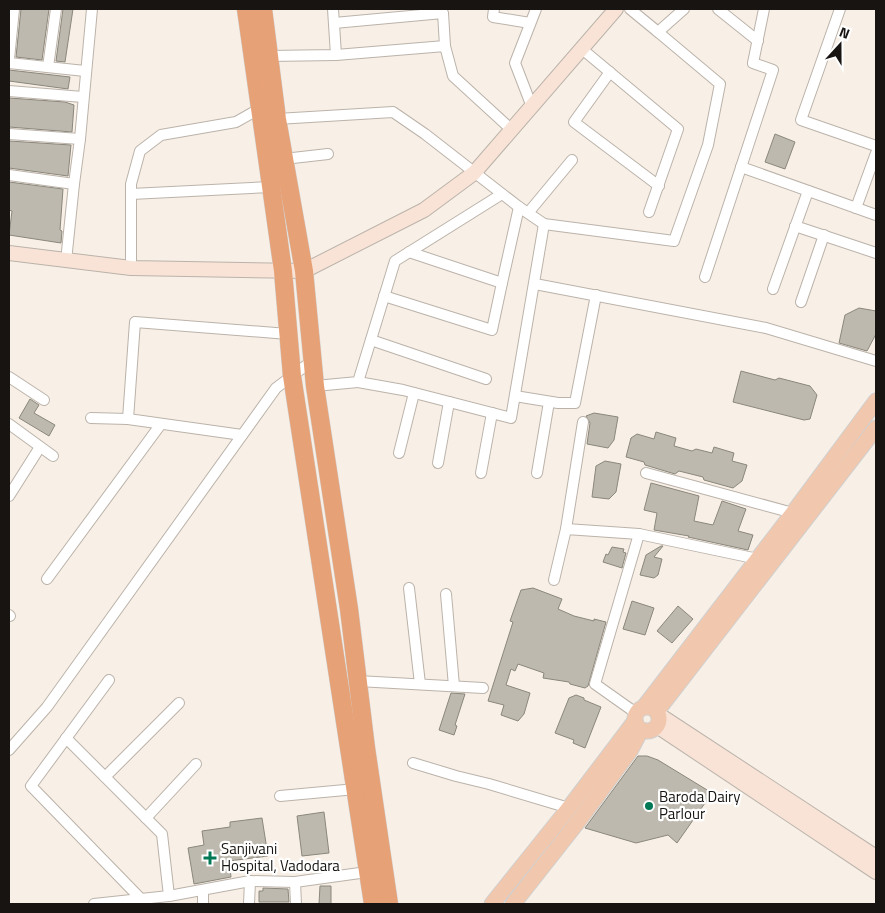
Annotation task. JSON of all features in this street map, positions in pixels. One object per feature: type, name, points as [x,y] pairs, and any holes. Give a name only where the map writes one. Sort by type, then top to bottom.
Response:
[{"type":"highway","points":[[246,9],[283,271],[292,376],[373,904]]},
{"type":"highway","points":[[263,9],[277,119],[304,271],[312,361],[349,609],[389,904]]},
{"type":"main road","points":[[512,904],[580,819],[630,751],[647,717],[758,559],[876,401]]},
{"type":"main road","points":[[492,904],[569,808],[647,717],[876,428]]},
{"type":"street","points":[[14,9],[9,61],[86,71]]},
{"type":"street","points":[[48,67],[56,9]]},
{"type":"street","points":[[66,261],[92,9]]},
{"type":"street","points":[[332,9],[336,56]]},
{"type":"street","points":[[494,9],[493,17],[530,23]]},
{"type":"street","points":[[532,107],[515,63],[536,9]]},
{"type":"street","points":[[9,253],[131,268],[304,271],[424,210],[474,173],[616,9]]},
{"type":"street","points":[[277,119],[393,112],[544,224],[674,241],[708,145],[720,84],[630,9]]},
{"type":"street","points":[[658,32],[684,9]]},
{"type":"street","points":[[718,9],[758,41]]},
{"type":"street","points":[[705,277],[773,70],[753,62],[764,9]]},
{"type":"street","points":[[840,9],[801,120],[876,146]]},
{"type":"street","points":[[334,23],[443,13],[445,46],[453,76],[512,130]]},
{"type":"street","points":[[268,56],[336,56],[445,46]]},
{"type":"street","points":[[582,49],[678,129],[649,212]]},
{"type":"street","points":[[610,72],[574,122],[658,186]]},
{"type":"street","points":[[9,92],[83,98]]},
{"type":"street","points":[[131,268],[131,194],[140,151],[161,135],[236,122],[259,109]]},
{"type":"street","points":[[9,134],[80,139]]},
{"type":"street","points":[[856,208],[876,153]]},
{"type":"street","points":[[284,159],[328,154]]},
{"type":"street","points":[[384,296],[492,330],[502,283],[523,210],[572,160]]},
{"type":"street","points":[[742,167],[876,215]]},
{"type":"street","points":[[9,175],[74,184]]},
{"type":"street","points":[[131,194],[272,187]]},
{"type":"street","points":[[773,289],[808,191]]},
{"type":"street","points":[[358,382],[395,261],[502,194]]},
{"type":"street","points":[[316,386],[358,382],[414,393],[511,418],[544,224]]},
{"type":"street","points":[[795,226],[876,253]]},
{"type":"street","points":[[801,302],[824,235]]},
{"type":"street","points":[[409,252],[502,283]]},
{"type":"street","points":[[535,284],[766,328],[876,361]]},
{"type":"street","points":[[515,396],[558,404],[575,403],[596,295]]},
{"type":"street","points":[[128,419],[135,322],[288,334]]},
{"type":"street","points":[[371,340],[486,379]]},
{"type":"street","points":[[9,750],[47,707],[276,388],[312,361]]},
{"type":"street","points":[[9,377],[44,400]]},
{"type":"street","points":[[399,453],[414,393]]},
{"type":"street","points":[[438,463],[449,402]]},
{"type":"street","points":[[537,473],[549,402]]},
{"type":"street","points":[[481,473],[492,413]]},
{"type":"street","points":[[90,418],[128,419],[242,435]]},
{"type":"street","points":[[554,580],[566,530],[582,422]]},
{"type":"street","points":[[47,579],[161,424]]},
{"type":"street","points":[[9,425],[53,456]]},
{"type":"street","points":[[9,496],[40,447]]},
{"type":"street","points":[[646,473],[793,513]]},
{"type":"street","points":[[566,530],[639,534],[758,559]]},
{"type":"street","points":[[639,534],[594,684],[622,705],[647,717],[876,856]]},
{"type":"street","points":[[409,588],[420,684]]},
{"type":"street","points":[[446,594],[454,686]]},
{"type":"street","points":[[109,680],[31,786],[141,899]]},
{"type":"street","points":[[358,681],[483,688]]},
{"type":"street","points":[[104,777],[179,703]]},
{"type":"street","points":[[647,717],[876,872]]},
{"type":"street","points":[[66,738],[162,834],[169,896]]},
{"type":"street","points":[[413,763],[569,808]]},
{"type":"street","points":[[146,818],[196,764]]},
{"type":"street","points":[[280,796],[356,789]]},
{"type":"street","points":[[94,904],[121,903],[169,896],[250,881],[295,882],[367,872]]},
{"type":"street","points":[[250,881],[250,904]]},
{"type":"street","points":[[295,882],[296,904]]},
{"type":"street","points":[[203,890],[203,904]]},
{"type":"building","points":[[21,9],[49,9],[42,60],[16,57]]},
{"type":"building","points":[[63,9],[73,9],[65,62],[56,61]]},
{"type":"building","points":[[9,70],[70,77],[68,89],[9,81]]},
{"type":"building","points":[[9,98],[65,102],[74,105],[72,132],[9,127]]},
{"type":"building","points":[[775,134],[795,142],[785,169],[765,162]]},
{"type":"building","points":[[9,141],[71,145],[68,176],[9,168]]},
{"type":"building","points":[[9,182],[63,189],[61,243],[9,235],[12,211],[9,210]]},
{"type":"building","points":[[859,308],[876,311],[876,334],[867,351],[839,343],[845,315]]},
{"type":"building","points":[[741,371],[775,380],[779,378],[810,386],[817,395],[810,419],[804,420],[733,402]]},
{"type":"building","points":[[30,399],[39,405],[34,413],[55,425],[49,436],[19,418]]},
{"type":"building","points":[[594,413],[618,417],[614,440],[608,448],[587,444],[590,423],[586,416]]},
{"type":"building","points":[[656,432],[676,438],[674,446],[692,451],[696,449],[712,453],[714,447],[734,453],[732,461],[747,465],[742,481],[733,488],[679,471],[675,474],[626,457],[631,438],[637,434],[654,439]]},
{"type":"building","points":[[605,461],[621,464],[616,492],[609,499],[592,497],[596,466]]},
{"type":"building","points":[[651,483],[699,496],[694,521],[713,525],[722,501],[746,509],[738,531],[753,535],[748,550],[654,530],[657,513],[644,510]]},
{"type":"building","points":[[663,546],[654,557],[662,559],[658,575],[654,578],[640,575],[646,555]]},
{"type":"building","points":[[612,547],[624,549],[623,552],[626,553],[622,568],[603,562],[606,554],[608,555]]},
{"type":"building","points":[[533,588],[562,599],[558,609],[574,616],[606,622],[588,686],[585,688],[570,684],[569,682],[543,678],[544,673],[518,664],[515,671],[511,669],[506,685],[530,693],[524,714],[518,721],[501,715],[504,705],[488,701],[513,622],[510,621],[521,590]]},
{"type":"building","points":[[632,601],[654,608],[645,635],[623,629]]},
{"type":"building","points":[[678,606],[693,619],[672,643],[657,631]]},
{"type":"building","points":[[451,693],[465,694],[455,725],[457,726],[454,735],[439,730]]},
{"type":"building","points":[[576,695],[601,707],[585,748],[573,743],[574,740],[555,733],[569,698]]},
{"type":"building","name":"Baroda Dairy Parlour","points":[[638,756],[647,756],[658,760],[712,793],[677,843],[668,835],[636,843],[585,828]]},
{"type":"building","points":[[324,812],[329,853],[302,856],[297,816]]},
{"type":"building","points":[[262,818],[268,856],[229,861],[231,877],[194,884],[188,848],[204,845],[202,831],[230,827],[230,822]]},
{"type":"building","points":[[320,886],[331,886],[331,904],[319,904]]},
{"type":"building","points":[[263,888],[288,889],[289,902],[259,902],[259,891],[263,891]]},
{"type":"place","name":"Baroda Dairy Parlour","points":[[649,806]]},
{"type":"place","name":"Sanjivani Hospital, Vadodara","points":[[210,858]]}]
